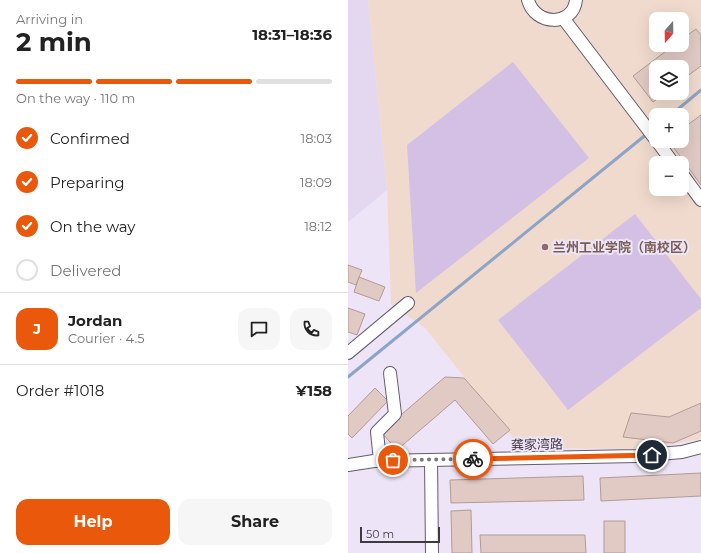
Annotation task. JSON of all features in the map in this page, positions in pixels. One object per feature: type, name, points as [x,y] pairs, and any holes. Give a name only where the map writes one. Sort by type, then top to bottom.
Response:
[{"type":"street","points":[[528,0],[530,6],[536,14],[544,19],[554,20],[563,18],[571,12],[576,0]]},
{"type":"street","points":[[563,18],[649,131]]},
{"type":"street","points":[[689,184],[701,200]]},
{"type":"street","points":[[348,352],[408,303]]},
{"type":"street","points":[[380,460],[377,432],[395,414],[390,373]]},
{"type":"street","name":"龚家湾路","points":[[348,465],[380,460],[637,456],[682,452],[701,447]]},
{"type":"street","points":[[431,460],[432,553]]},
{"type":"shaded area","points":[[348,0],[368,0],[387,190],[348,222]]},
{"type":"shaded area","name":"兰州工业学院（南校区）","points":[[368,0],[701,0],[701,439],[645,449],[521,448],[425,328],[391,304],[387,190]]},
{"type":"shaded area","points":[[513,62],[589,158],[416,293],[407,145]]},
{"type":"shaded area","points":[[635,214],[701,299],[701,308],[568,410],[498,320]]},
{"type":"building","points":[[696,29],[701,35],[701,66],[689,75],[689,60],[654,60],[665,52],[689,52],[689,34]]},
{"type":"building","points":[[649,64],[649,97],[633,76]]},
{"type":"building","points":[[701,115],[701,185],[689,168],[689,156],[680,156],[674,148],[689,148],[689,124]]},
{"type":"building","points":[[348,265],[362,270],[356,285],[348,282]]},
{"type":"building","points":[[359,277],[385,287],[379,301],[354,292]]},
{"type":"building","points":[[348,308],[365,314],[357,335],[348,332]]},
{"type":"building","points":[[445,377],[464,378],[510,430],[493,444],[455,400],[397,450],[381,432]]},
{"type":"building","points":[[375,388],[388,401],[352,438],[348,434],[348,416]]},
{"type":"building","points":[[701,403],[701,431],[673,443],[623,437],[631,413],[669,417]]},
{"type":"building","points":[[701,473],[701,496],[601,501],[600,478]]},
{"type":"building","points":[[583,476],[584,500],[451,503],[450,480]]},
{"type":"building","points":[[471,510],[472,553],[452,553],[451,511]]},
{"type":"building","points":[[604,521],[625,521],[625,553],[604,553]]},
{"type":"building","points":[[480,535],[585,535],[586,553],[481,553]]},
{"type":"waterway","points":[[679,108],[701,90]]},
{"type":"waterway","points":[[348,377],[648,133]]},
{"type":"way so far","points":[[393,460],[473,459]]},
{"type":"place","name":"兰州工业学院（南校区）","points":[[545,247]]},
{"type":"route","points":[[473,459],[652,455]]}]
